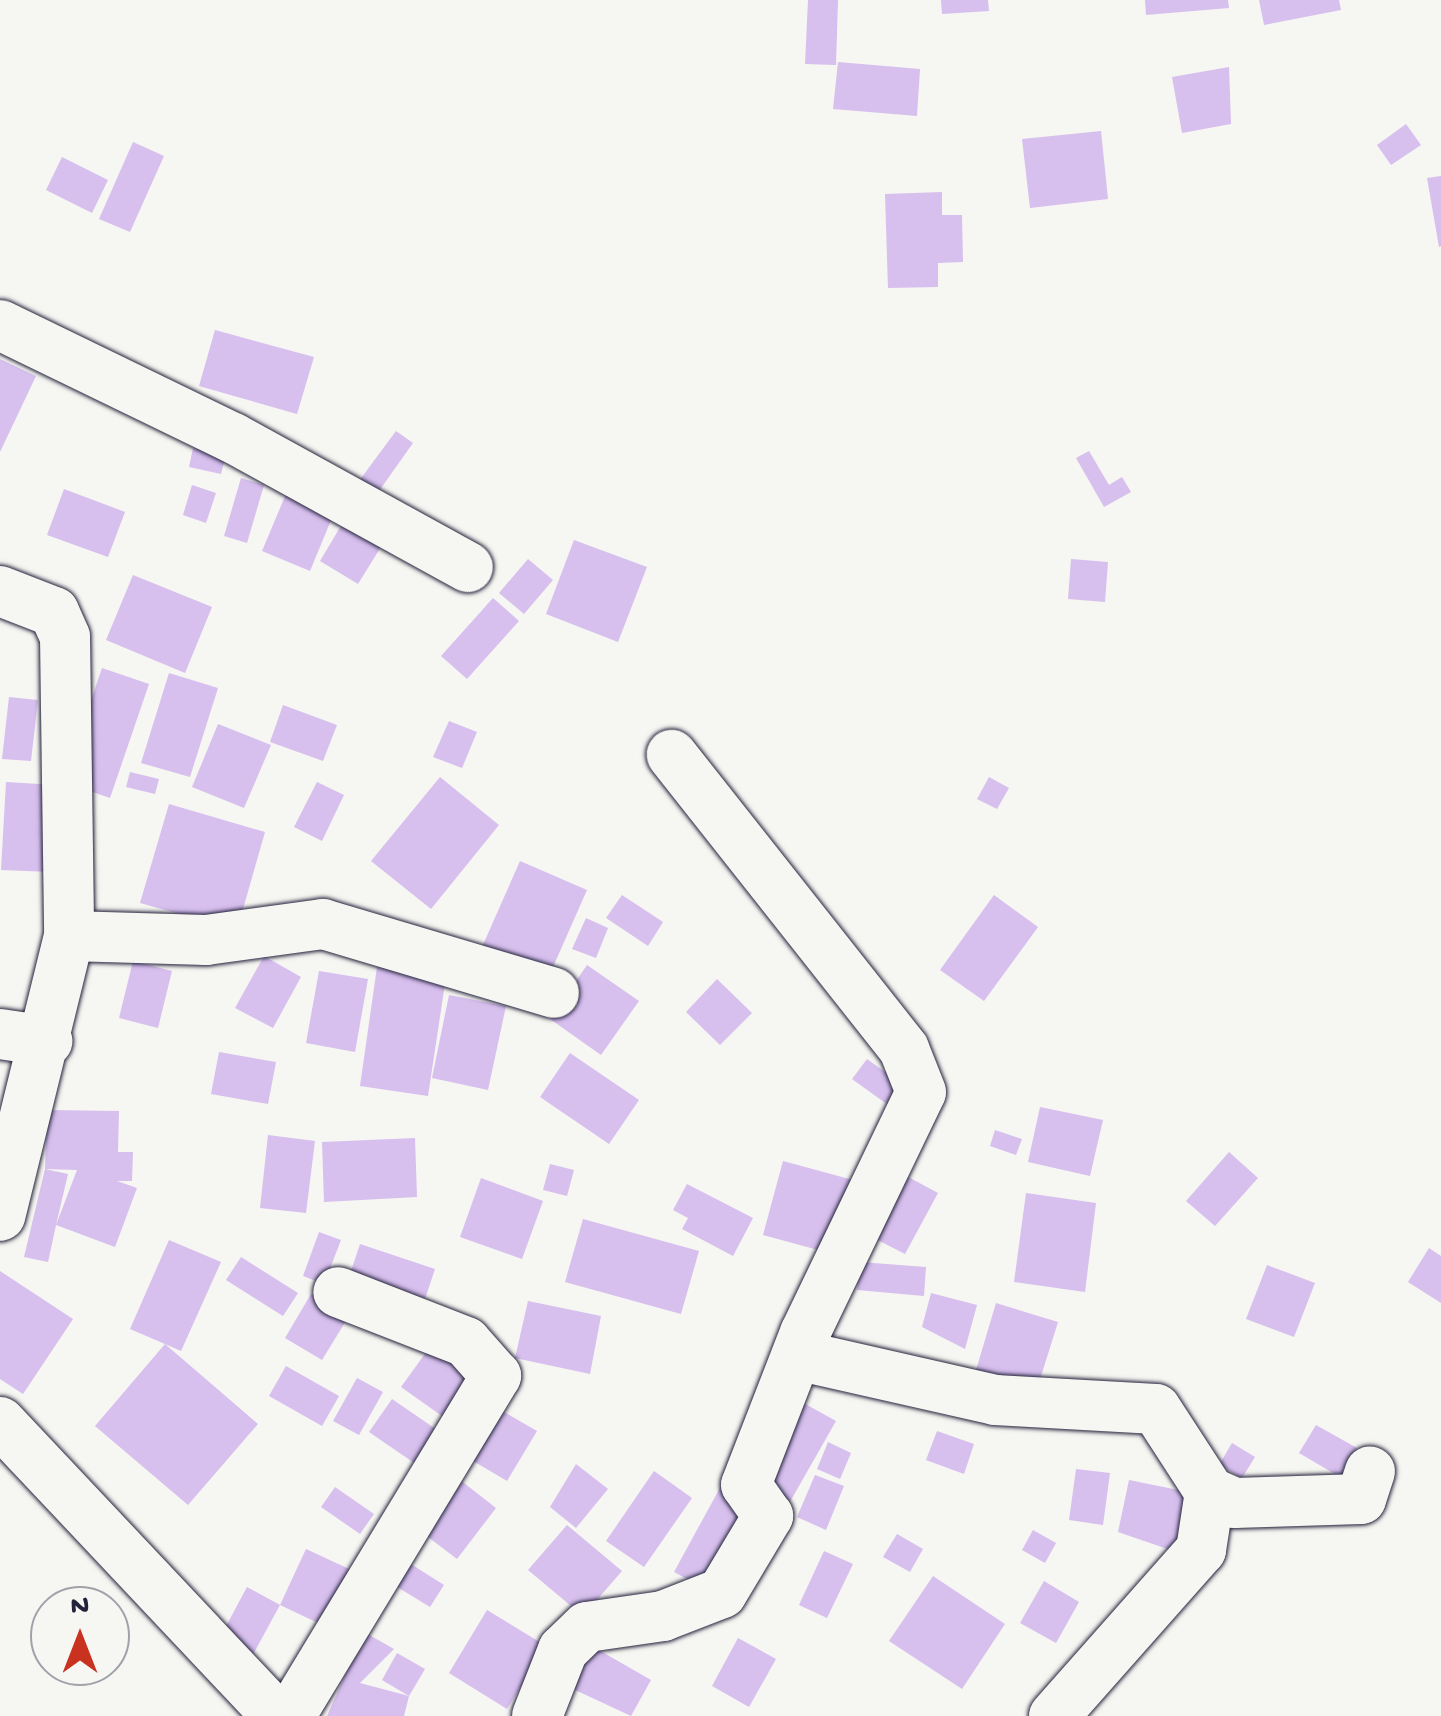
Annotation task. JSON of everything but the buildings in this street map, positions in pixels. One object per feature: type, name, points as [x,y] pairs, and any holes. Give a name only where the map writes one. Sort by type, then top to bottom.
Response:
[{"type":"street","points":[[0,326],[468,567]]},
{"type":"street","points":[[0,591],[54,612],[65,637],[69,936],[23,1037],[0,1216]]},
{"type":"street","points":[[537,1716],[563,1650],[586,1626],[664,1616],[722,1593],[768,1516],[746,1485],[835,1257],[918,1112],[917,1068],[672,755]]},
{"type":"street","points":[[69,936],[206,940],[323,924],[554,994]]},
{"type":"street","points":[[290,1716],[496,1376],[466,1342],[338,1292]]},
{"type":"street","points":[[797,1354],[995,1400],[1156,1409],[1210,1492],[1234,1503],[1362,1499],[1370,1471]]},
{"type":"street","points":[[0,1422],[278,1716]]},
{"type":"street","points":[[1054,1716],[1200,1550],[1210,1492]]}]
